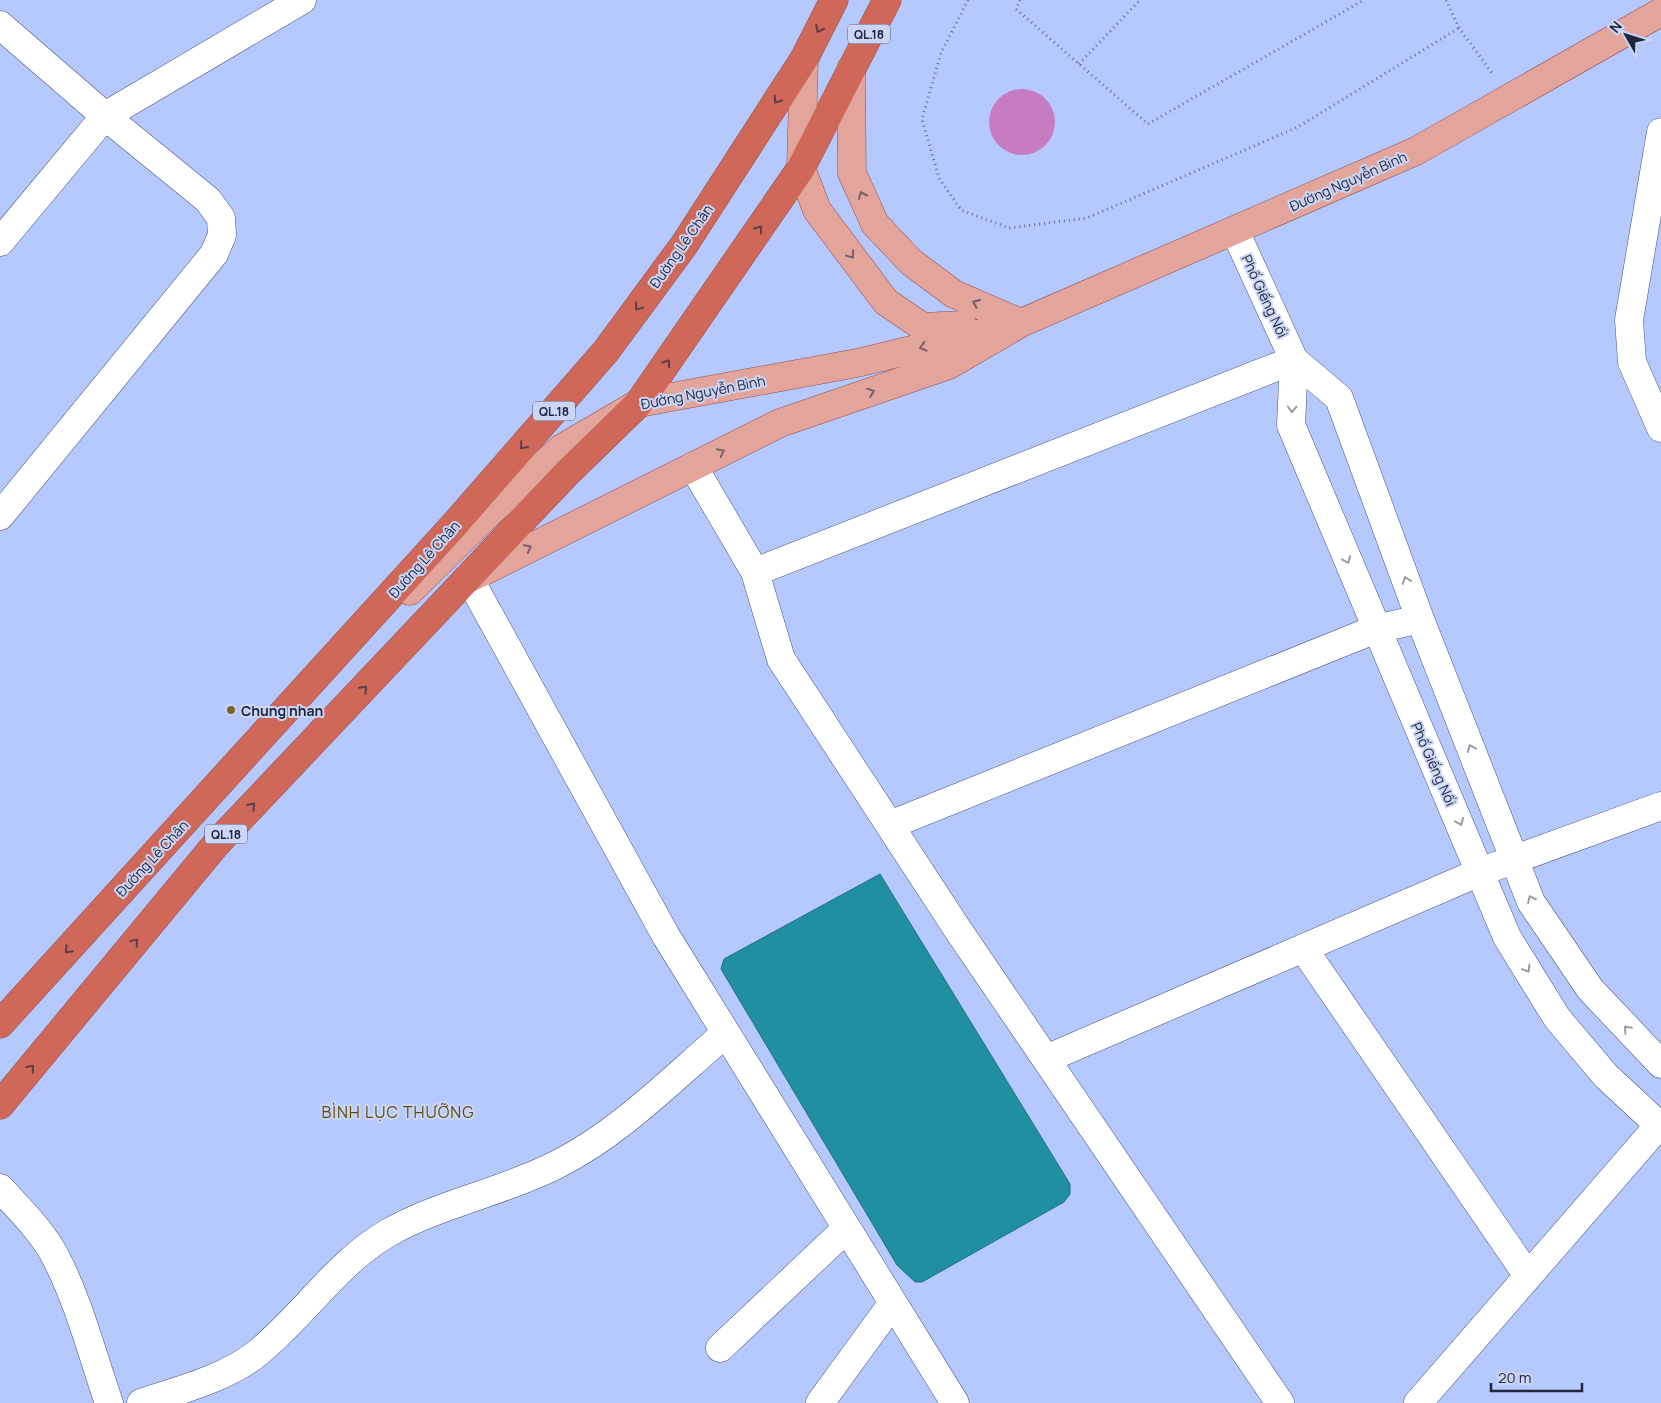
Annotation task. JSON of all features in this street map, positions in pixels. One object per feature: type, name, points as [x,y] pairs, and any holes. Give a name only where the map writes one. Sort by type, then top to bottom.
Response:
[{"type":"highway","name":"QL.18","points":[[804,59],[834,0]]},
{"type":"highway","name":"QL.18","points":[[0,1105],[217,843],[470,578],[567,473],[639,403],[801,168],[886,0]]},
{"type":"highway","name":"Đường Lê Chân","points":[[0,1024],[455,524],[606,351],[684,245],[804,59]]},
{"type":"main road","name":"Đường Nguyễn Bình","points":[[470,578],[780,423],[949,365],[1021,323],[1416,151],[1661,12]]},
{"type":"main road","points":[[804,59],[801,168],[817,210],[886,302],[923,327],[1021,323]]},
{"type":"main road","points":[[851,69],[852,173],[875,224],[911,262],[954,294],[1021,323]]},
{"type":"main road","name":"Đường Nguyễn Bình","points":[[266,733],[490,512],[554,455],[639,403],[857,363],[1021,323]]},
{"type":"street","points":[[0,242],[105,116],[302,0]]},
{"type":"street","points":[[0,25],[105,116],[208,200],[221,218],[222,235],[214,254],[0,516]]},
{"type":"street","points":[[1661,132],[1629,320],[1632,362],[1661,428]]},
{"type":"street","name":"Phố Giếng Nối","points":[[1235,231],[1294,360],[1339,398],[1420,619],[1531,902],[1590,989],[1661,1064]]},
{"type":"street","points":[[755,572],[1294,360]]},
{"type":"street","name":"Phố Giếng Nối","points":[[1294,360],[1291,425],[1507,937],[1557,1018],[1606,1076],[1660,1125]]},
{"type":"street","points":[[693,466],[755,572],[781,659],[1046,1059],[1280,1403]]},
{"type":"street","points":[[470,578],[666,936],[955,1403]]},
{"type":"street","points":[[890,825],[1376,629],[1420,619]]},
{"type":"street","points":[[1046,1059],[1514,858],[1661,806]]},
{"type":"street","points":[[1303,948],[1528,1276]]},
{"type":"street","points":[[141,1403],[229,1372],[254,1355],[362,1252],[387,1234],[415,1219],[555,1166],[586,1149],[612,1131],[726,1033]]},
{"type":"street","points":[[1418,1403],[1660,1125]]},
{"type":"street","points":[[0,1188],[33,1225],[54,1254],[68,1287],[109,1403]]},
{"type":"street","points":[[720,1348],[846,1229]]},
{"type":"street","points":[[820,1403],[892,1304]]},
{"type":"path","points":[[968,0],[941,53],[922,119],[939,178],[961,210],[1009,228],[1088,218],[1298,127],[1459,28]]},
{"type":"path","points":[[1020,0],[1016,9],[1148,124],[1364,0]]},
{"type":"path","points":[[1079,64],[1140,0]]},
{"type":"path","points":[[1446,0],[1459,28],[1492,72]]},
{"type":"shaded area","points":[[1015,89],[1029,89],[1041,94],[1050,103],[1055,115],[1053,135],[1046,146],[1029,155],[1015,155],[1003,150],[994,141],[989,129],[989,115],[994,103],[1003,94]]},
{"type":"shaded area","points":[[880,874],[1070,1184],[1070,1194],[1064,1202],[922,1282],[915,1282],[897,1265],[721,969],[724,959]]},
{"type":"place","name":"Chung nhan","points":[[231,710]]},
{"type":"district","name":"BÌNH LỤC THƯỠNG","points":[[398,1112]]}]
